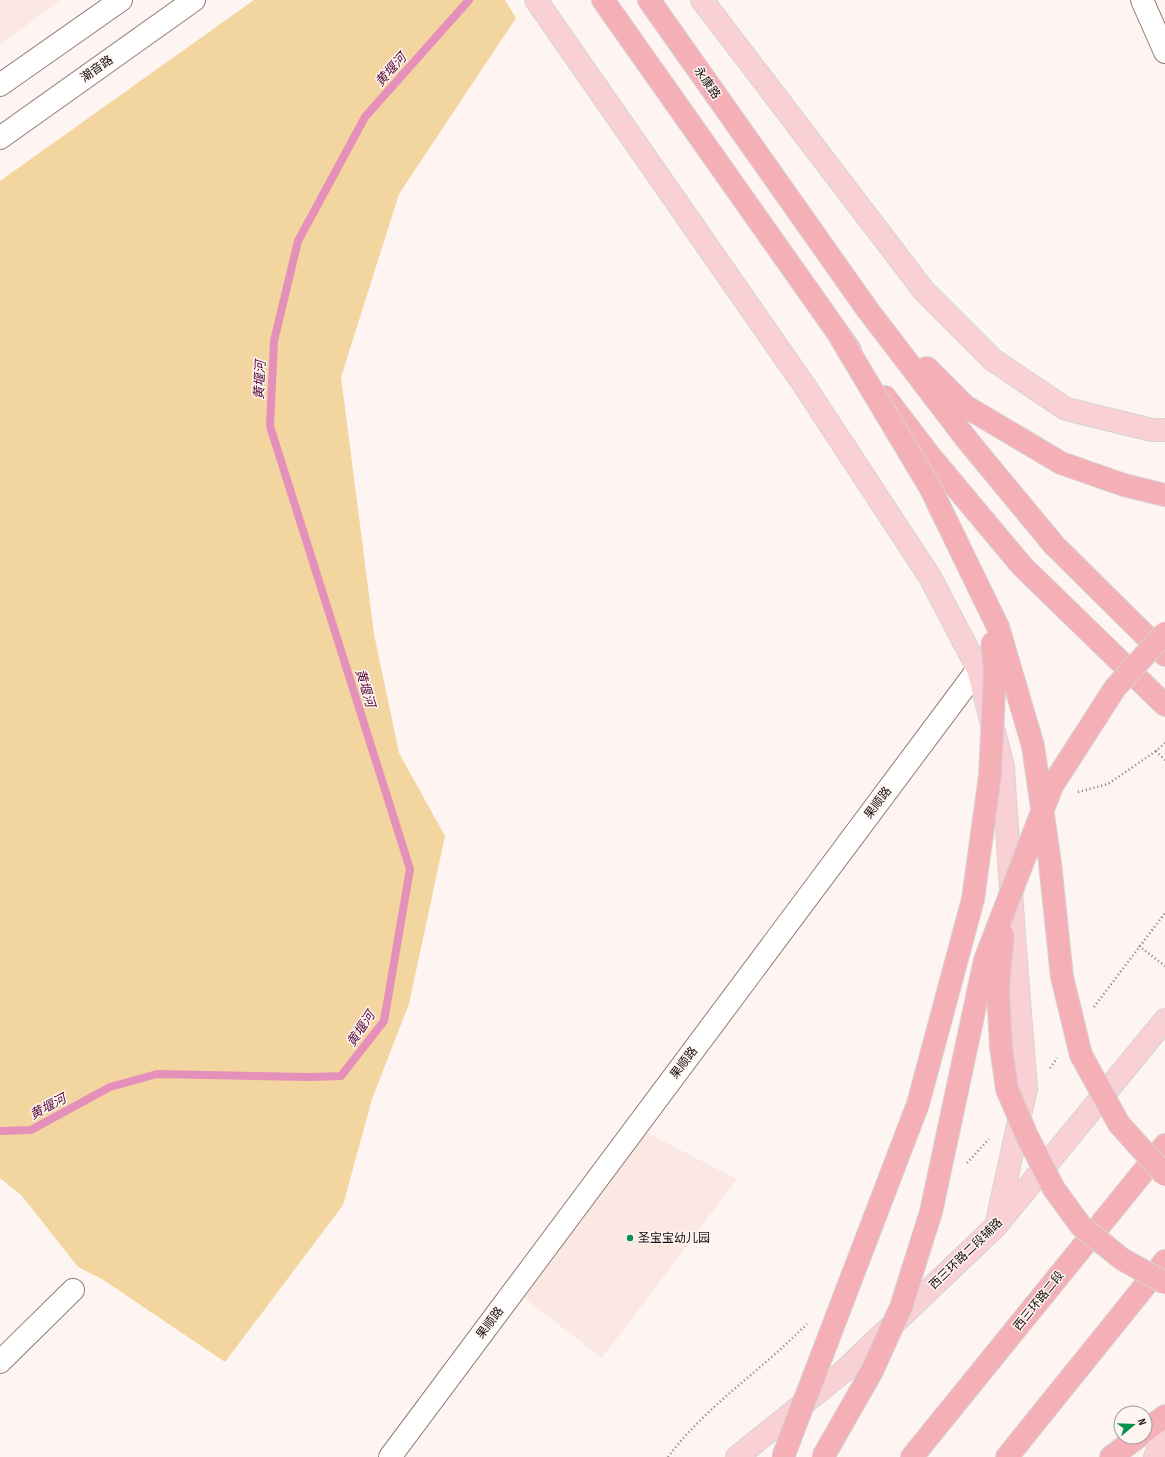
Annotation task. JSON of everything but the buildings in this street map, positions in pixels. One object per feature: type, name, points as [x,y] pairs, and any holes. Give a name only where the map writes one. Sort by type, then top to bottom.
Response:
[{"type":"highway","points":[[603,0],[839,335],[930,456],[1022,566],[1165,705]]},
{"type":"highway","name":"永康路","points":[[649,0],[867,309]]},
{"type":"highway","points":[[867,309],[965,406],[1061,463],[1107,479],[1165,495]]},
{"type":"highway","points":[[867,309],[968,441],[1054,545],[1165,656]]},
{"type":"highway","points":[[839,335],[930,487],[998,627],[1033,746],[1050,862],[1062,977],[1081,1055],[1119,1124],[1165,1175]]},
{"type":"highway","points":[[1107,479],[1165,483]]},
{"type":"highway","points":[[783,1457],[918,1104],[973,899],[990,776],[996,670],[987,606]]},
{"type":"highway","points":[[823,1457],[872,1371],[901,1307],[931,1212],[985,960],[1052,786],[1115,688],[1165,633]]},
{"type":"highway","points":[[1007,902],[998,988],[1001,1047],[1007,1089],[1027,1136],[1054,1188],[1081,1226],[1122,1259],[1165,1283]]},
{"type":"highway","name":"西三环路二段","points":[[912,1457],[1165,1145]]},
{"type":"highway","points":[[1007,1457],[1165,1261]]},
{"type":"highway","points":[[1153,1426],[1165,1416]]},
{"type":"highway","points":[[1111,1457],[1127,1445]]},
{"type":"main road","points":[[536,0],[804,385],[930,577],[978,669],[1003,767],[1026,1089],[996,1226]]},
{"type":"main road","points":[[702,0],[924,291],[993,360],[1066,409],[1152,430],[1165,430]]},
{"type":"main road","name":"西三环路二段辅路","points":[[737,1457],[843,1372],[996,1226],[1165,1020]]},
{"type":"main road","points":[[1155,1457],[1165,1433]]},
{"type":"street","points":[[0,85],[121,0]]},
{"type":"street","name":"潮音路","points":[[0,138],[194,0]]},
{"type":"street","points":[[1142,0],[1165,52]]},
{"type":"street","name":"果顺路","points":[[390,1457],[978,669]]},
{"type":"street","points":[[0,1362],[73,1290]]},
{"type":"path","points":[[1072,794],[1108,784],[1156,751],[1165,743]]},
{"type":"path","points":[[1156,751],[1165,760]]},
{"type":"path","points":[[1139,946],[1165,966]]},
{"type":"shaded area","points":[[0,0],[61,0],[0,44]]},
{"type":"shaded area","points":[[254,0],[505,0],[516,18],[399,194],[341,377],[374,634],[399,753],[445,836],[409,1004],[372,1099],[343,1205],[225,1362],[102,1279],[78,1267],[22,1196],[0,1178],[0,181]]},
{"type":"shaded area","name":"圣宝宝幼儿园","points":[[645,1132],[737,1179],[602,1358],[523,1297]]},
{"type":"waterway","name":"黄堰河","points":[[0,1131],[31,1130],[110,1087],[157,1074],[310,1077],[341,1076],[384,1021],[410,869],[270,426],[274,341],[298,241],[365,117],[469,0]]},
{"type":"place","name":"圣宝宝幼儿园","points":[[630,1238]]}]
